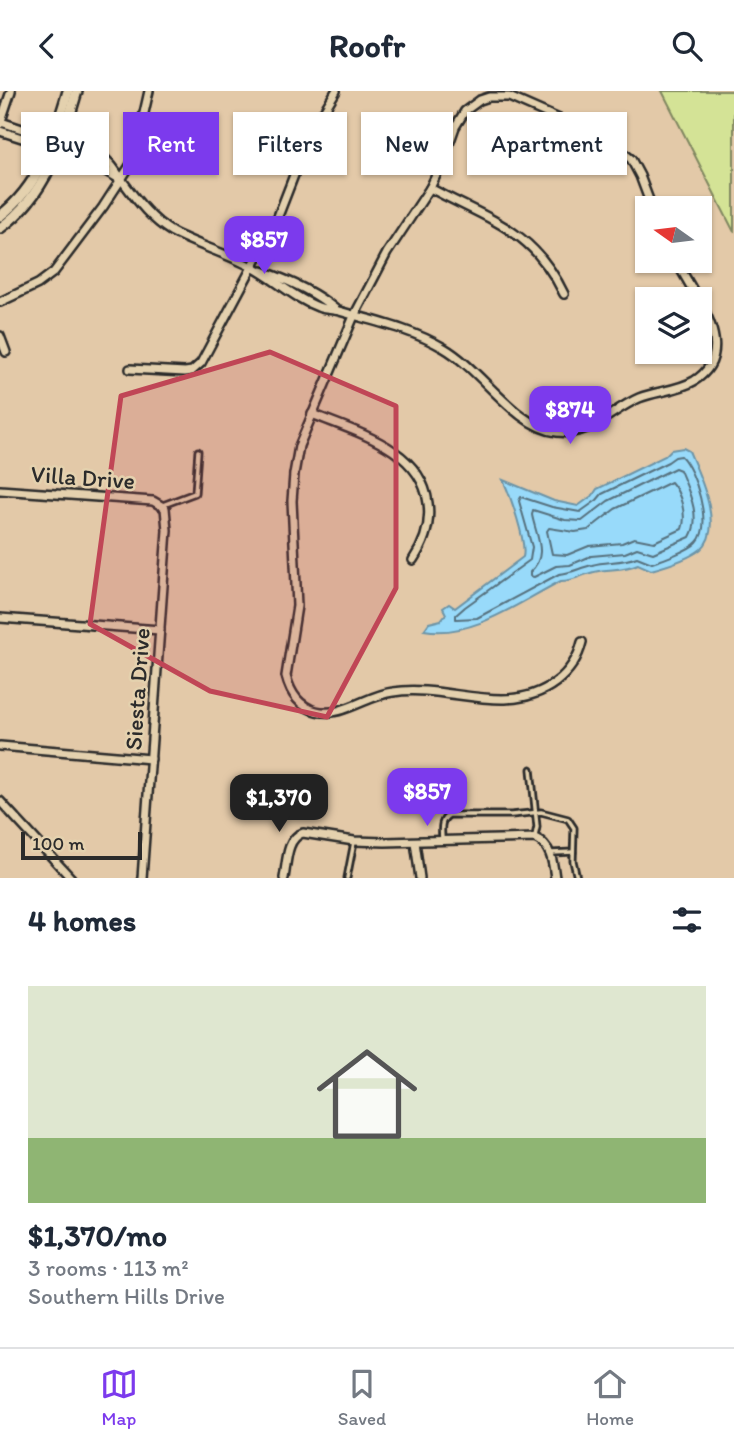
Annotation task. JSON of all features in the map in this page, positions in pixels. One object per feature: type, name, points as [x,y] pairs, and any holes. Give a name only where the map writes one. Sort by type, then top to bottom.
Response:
[{"type":"street","points":[[10,91],[0,123],[21,131]]},
{"type":"street","points":[[63,112],[68,91]]},
{"type":"street","points":[[69,112],[77,91]]},
{"type":"street","points":[[0,302],[38,284],[54,272],[122,180],[133,161],[149,91]]},
{"type":"street","points":[[130,369],[185,372],[197,368],[280,214],[315,123],[335,91]]},
{"type":"street","points":[[582,642],[577,659],[566,673],[542,690],[523,698],[501,700],[403,691],[380,695],[338,711],[309,709],[300,703],[288,687],[286,676],[297,606],[292,488],[299,446],[354,316],[387,253],[430,188],[455,127],[465,111],[489,97],[509,97],[617,145],[636,167],[647,196]]},
{"type":"street","points":[[0,131],[21,136]]},
{"type":"street","points":[[109,172],[122,180],[141,206],[164,226],[252,267],[286,279],[335,309],[409,332],[443,347],[472,367],[526,421],[544,429],[565,433],[594,427],[636,399],[685,385],[701,376],[711,364]]},
{"type":"street","points":[[0,216],[14,205],[37,175]]},
{"type":"street","points":[[0,227],[34,195],[46,175]]},
{"type":"street","points":[[430,188],[523,238],[544,260],[564,294]]},
{"type":"street","points":[[252,267],[299,297],[321,308],[335,309]]},
{"type":"street","points":[[299,297],[303,289]]},
{"type":"street","points":[[712,326],[716,346],[712,363]]},
{"type":"street","points":[[0,336],[6,352]]},
{"type":"street","points":[[312,414],[388,447],[405,459],[418,474],[426,491],[429,517],[424,541],[413,560]]},
{"type":"street","name":"Villa Drive","points":[[0,490],[141,500],[163,505]]},
{"type":"street","name":"Siesta Drive","points":[[142,878],[168,521],[163,505]]},
{"type":"street","points":[[0,618],[160,629]]},
{"type":"street","points":[[0,745],[151,759]]},
{"type":"street","points":[[0,801],[71,878]]},
{"type":"street","points":[[284,878],[292,839],[300,834],[354,841],[535,838],[544,842],[550,854],[555,878]]},
{"type":"street","points":[[415,842],[420,878]]},
{"type":"lane","points":[[163,505],[195,493],[198,451]]},
{"type":"lane","points":[[531,769],[537,827],[535,838]]},
{"type":"lane","points":[[442,841],[443,818],[449,815],[511,815],[534,812],[557,815],[568,819],[574,828],[573,852],[577,878]]},
{"type":"lane","points":[[347,878],[354,841]]},
{"type":"lane","points":[[550,854],[573,852]]},
{"type":"highlighted area","points":[[270,352],[396,406],[396,588],[327,717],[210,691],[90,624],[121,396]]},
{"type":"green space","points":[[662,91],[734,91],[734,232]]},
{"type":"water","points":[[683,448],[689,451],[698,473],[710,515],[708,540],[696,553],[651,570],[638,564],[561,581],[478,624],[442,631],[424,630],[429,623],[441,620],[446,614],[443,608],[449,604],[455,608],[523,557],[520,530],[503,480],[554,501],[578,506],[597,489],[665,456],[671,450]]}]
